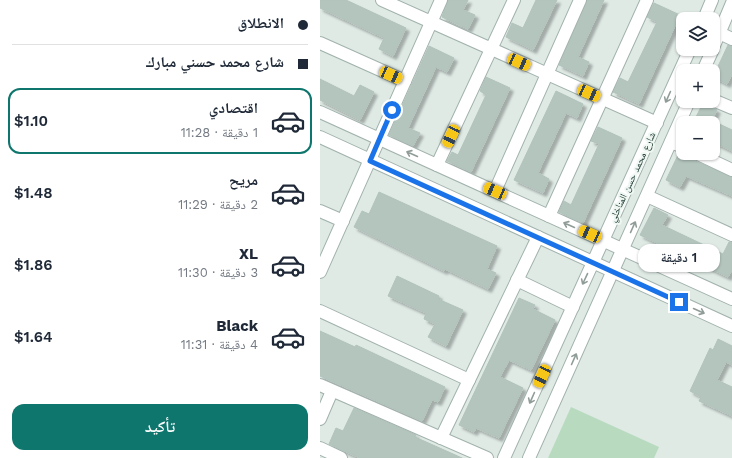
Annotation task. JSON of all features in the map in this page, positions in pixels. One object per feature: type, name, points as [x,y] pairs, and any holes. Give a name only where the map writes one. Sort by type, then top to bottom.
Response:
[{"type":"street","points":[[382,0],[657,123]]},
{"type":"street","points":[[320,272],[441,0]]},
{"type":"street","points":[[437,165],[514,0]]},
{"type":"street","points":[[495,191],[580,0]]},
{"type":"street","points":[[549,216],[647,0]]},
{"type":"street","points":[[707,12],[712,0]]},
{"type":"street","points":[[716,0],[731,5],[720,25]]},
{"type":"street","points":[[720,34],[732,39]]},
{"type":"street","points":[[320,43],[405,81]]},
{"type":"street","name":"شارع محمد حسن المناخلي","points":[[504,458],[687,56]]},
{"type":"street","points":[[720,103],[732,108]]},
{"type":"street","name":"شارع محمد حسن المناخلي","points":[[529,458],[686,108]]},
{"type":"street","points":[[320,112],[732,299]]},
{"type":"street","points":[[320,137],[732,326]]},
{"type":"street","points":[[671,142],[676,144]]},
{"type":"street","points":[[711,160],[732,170]]},
{"type":"street","points":[[646,196],[732,235]]},
{"type":"street","points":[[320,211],[343,222]]},
{"type":"street","points":[[441,438],[538,237]]},
{"type":"street","points":[[517,280],[573,307]]},
{"type":"street","points":[[320,311],[469,380]]},
{"type":"street","points":[[320,385],[487,458]]},
{"type":"street","points":[[320,419],[332,390]]},
{"type":"street","points":[[320,448],[341,458]]},
{"type":"green space","points":[[571,407],[659,447],[654,458],[548,458]]},
{"type":"building","points":[[320,0],[346,0],[406,28],[393,56],[379,49],[384,38],[320,8]]},
{"type":"building","points":[[448,0],[468,0],[463,10],[475,15],[468,29],[442,17]]},
{"type":"building","points":[[536,0],[557,0],[533,50],[506,37],[512,23],[523,28]]},
{"type":"building","points":[[587,0],[604,0],[578,57],[589,62],[583,76],[559,65]]},
{"type":"building","points":[[654,3],[676,13],[676,24],[639,104],[613,92],[620,78],[628,82],[657,22],[647,17]]},
{"type":"building","points":[[728,45],[732,46],[732,74],[727,84],[720,80],[719,64]]},
{"type":"building","points":[[429,46],[454,58],[447,72],[436,67],[408,128],[420,133],[413,146],[389,135]]},
{"type":"building","points":[[486,77],[510,88],[471,172],[447,161],[452,152],[458,155],[486,95],[480,91]]},
{"type":"building","points":[[320,79],[354,96],[360,85],[374,92],[360,120],[320,100]]},
{"type":"building","points":[[556,91],[583,104],[577,118],[566,113],[538,173],[549,179],[543,193],[514,180]]},
{"type":"building","points":[[700,108],[713,108],[717,110],[714,116],[696,116]]},
{"type":"building","points":[[720,124],[732,130],[732,151],[720,145]]},
{"type":"building","points":[[598,127],[622,138],[583,223],[559,212],[564,201],[571,205],[599,144],[591,141]]},
{"type":"building","points":[[676,159],[693,160],[732,177],[732,196],[686,176],[680,187],[666,180]]},
{"type":"building","points":[[379,192],[497,246],[487,269],[496,273],[488,289],[445,269],[444,271],[354,227],[362,211],[369,214]]},
{"type":"building","points":[[654,208],[668,215],[662,225],[723,254],[729,242],[732,242],[732,270],[728,277],[640,235]]},
{"type":"building","points":[[397,276],[439,296],[438,299],[463,310],[446,346],[428,337],[435,324],[424,319],[426,313],[388,296]]},
{"type":"building","points":[[519,298],[535,305],[533,309],[555,320],[531,370],[509,360],[500,377],[523,388],[499,438],[476,428],[474,432],[459,425]]},
{"type":"building","points":[[320,331],[355,347],[356,345],[445,387],[438,402],[432,400],[422,421],[320,376]]},
{"type":"building","points":[[718,339],[732,346],[732,365],[726,362],[717,380],[732,387],[732,416],[699,401],[701,397],[690,391],[710,348],[713,350]]},
{"type":"building","points":[[354,408],[416,435],[415,437],[462,458],[360,458],[329,444],[336,428],[343,431]]},
{"type":"route","points":[[392,110],[370,161],[679,302]]}]
